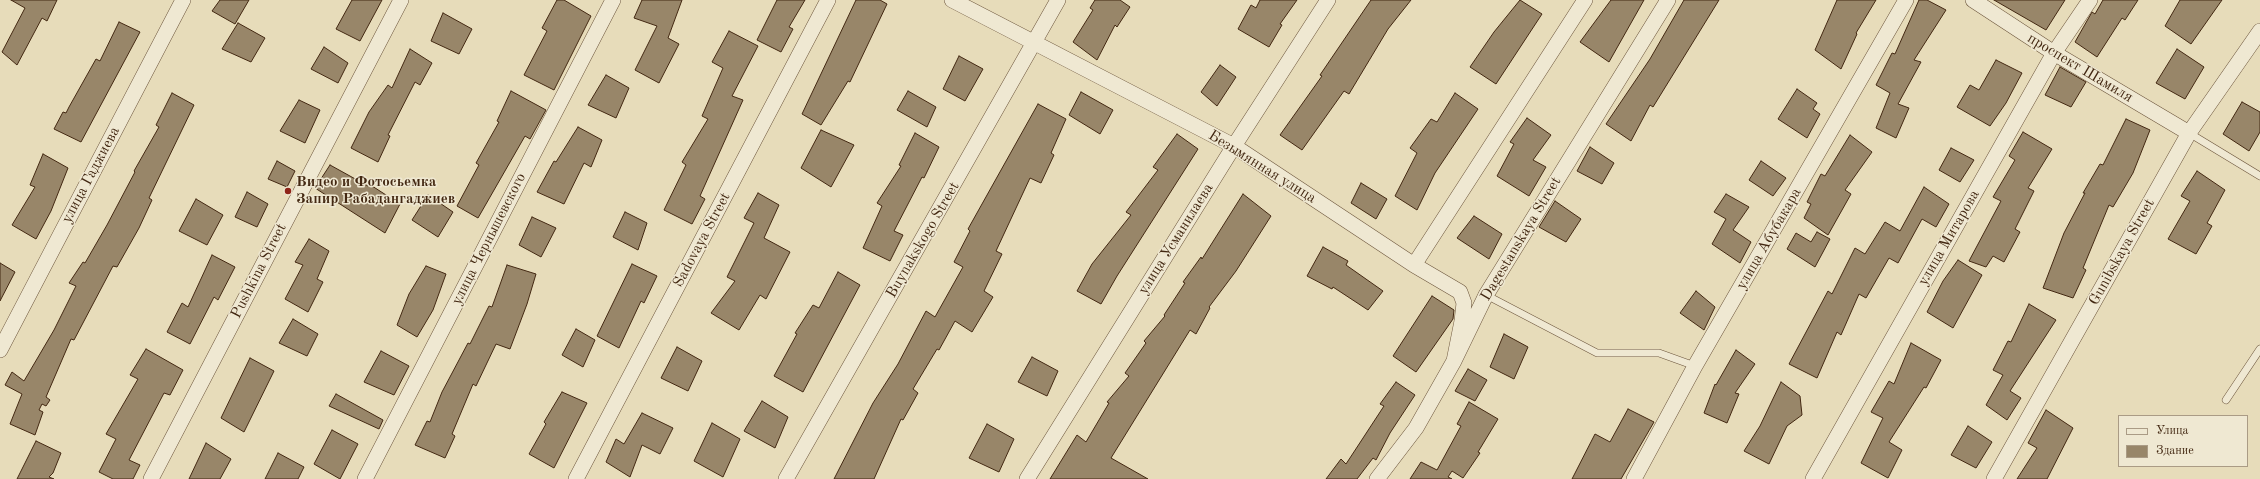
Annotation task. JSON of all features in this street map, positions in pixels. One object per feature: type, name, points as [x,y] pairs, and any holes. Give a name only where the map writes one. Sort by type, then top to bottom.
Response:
[{"type":"street","name":"улица Гаджиева","points":[[0,350],[183,0]]},
{"type":"street","name":"Pushkina Street","points":[[151,479],[400,0]]},
{"type":"street","name":"улица Чернышевского","points":[[365,479],[613,0]]},
{"type":"street","name":"Sadovaya Street","points":[[576,479],[828,0]]},
{"type":"street","name":"Безымянная улица","points":[[952,0],[1234,146],[1414,265],[1460,292],[1464,303],[1454,361]]},
{"type":"street","name":"Buynakskogo Street","points":[[786,479],[1035,43],[1058,0]]},
{"type":"street","name":"улица Усманилаева","points":[[1027,479],[1234,146],[1328,0]]},
{"type":"street","points":[[1414,265],[1585,0]]},
{"type":"street","name":"Dagestanskaya Street","points":[[1377,479],[1416,428],[1454,361],[1486,295],[1668,0]]},
{"type":"street","name":"улица Абубакара","points":[[1634,479],[1696,366],[1906,0]]},
{"type":"street","name":"проспект Шамиля","points":[[1972,0],[2054,53],[2189,133]]},
{"type":"street","name":"улица Митарова","points":[[1813,479],[2054,53],[2090,0]]},
{"type":"street","name":"Gunibskaya Street","points":[[1994,479],[2189,133],[2260,31]]},
{"type":"lane","points":[[2189,133],[2260,176]]},
{"type":"lane","points":[[1486,295],[1597,353],[1659,353],[1696,366]]},
{"type":"lane","points":[[2226,400],[2260,349]]},
{"type":"building","points":[[11,0],[57,0],[47,21],[42,18],[17,65],[2,52],[25,8]]},
{"type":"building","points":[[220,0],[249,0],[235,24],[212,11]]},
{"type":"building","points":[[352,0],[382,0],[360,41],[336,29]]},
{"type":"building","points":[[557,0],[564,0],[591,16],[554,90],[524,75],[547,31],[542,28]]},
{"type":"building","points":[[642,0],[682,0],[668,38],[679,44],[659,83],[635,70],[657,26],[634,18]]},
{"type":"building","points":[[777,0],[805,0],[789,27],[793,29],[781,52],[757,40]]},
{"type":"building","points":[[856,0],[880,0],[887,4],[850,82],[848,81],[821,125],[802,114]]},
{"type":"building","points":[[1095,0],[1120,0],[1130,7],[1117,27],[1115,25],[1097,60],[1073,42],[1093,10],[1090,8]]},
{"type":"building","points":[[1260,0],[1297,0],[1280,24],[1282,25],[1269,47],[1238,29],[1251,5],[1256,8]]},
{"type":"building","points":[[1371,0],[1411,0],[1388,29],[1349,94],[1344,91],[1302,150],[1280,135],[1322,76],[1320,75]]},
{"type":"building","points":[[1520,0],[1542,14],[1496,84],[1470,67],[1494,32]]},
{"type":"building","points":[[1611,0],[1644,0],[1609,62],[1580,42]]},
{"type":"building","points":[[1684,0],[1719,0],[1653,107],[1650,105],[1631,141],[1606,124],[1650,59]]},
{"type":"building","points":[[1837,0],[1876,0],[1856,33],[1857,34],[1841,69],[1815,50]]},
{"type":"building","points":[[1919,0],[1927,0],[1946,10],[1914,60],[1921,62],[1898,104],[1909,108],[1896,138],[1876,128],[1890,93],[1876,85],[1892,53],[1895,54]]},
{"type":"building","points":[[1994,0],[2065,0],[2046,30]]},
{"type":"building","points":[[2103,0],[2138,0],[2125,20],[2122,18],[2097,57],[2075,42],[2092,12],[2095,14]]},
{"type":"building","points":[[2180,0],[2222,0],[2191,44],[2165,26]]},
{"type":"building","points":[[443,13],[472,29],[459,54],[431,41]]},
{"type":"building","points":[[119,22],[140,32],[81,142],[54,129],[63,112],[66,113],[96,59],[100,61]]},
{"type":"building","points":[[238,23],[265,38],[251,62],[222,49]]},
{"type":"building","points":[[729,31],[758,46],[732,96],[743,100],[700,196],[705,199],[692,224],[664,210],[686,165],[682,162],[708,119],[702,116],[723,68],[712,62]]},
{"type":"building","points":[[324,47],[348,63],[338,83],[311,69]]},
{"type":"building","points":[[410,49],[432,63],[420,85],[415,82],[388,135],[390,136],[378,162],[351,148],[369,112],[388,85],[392,88]]},
{"type":"building","points":[[2177,49],[2204,67],[2185,99],[2156,83]]},
{"type":"building","points":[[959,56],[983,69],[965,101],[943,89]]},
{"type":"building","points":[[1996,60],[2022,73],[2006,103],[1990,126],[1957,107],[1970,85],[1979,90]]},
{"type":"building","points":[[1220,65],[1236,77],[1217,106],[1201,92]]},
{"type":"building","points":[[2060,67],[2086,82],[2071,107],[2045,95]]},
{"type":"building","points":[[606,75],[629,88],[616,118],[588,105]]},
{"type":"building","points":[[1797,89],[1817,103],[1813,109],[1820,114],[1807,138],[1778,119]]},
{"type":"building","points":[[511,91],[546,110],[530,139],[525,136],[478,218],[457,206],[479,165],[476,163],[499,122],[497,121]]},
{"type":"building","points":[[908,91],[936,107],[927,127],[897,110]]},
{"type":"building","points":[[1081,92],[1113,110],[1100,134],[1069,115]]},
{"type":"building","points":[[172,93],[194,105],[149,198],[152,200],[139,228],[117,267],[113,266],[74,340],[71,339],[46,397],[50,400],[46,406],[42,404],[39,410],[43,412],[35,435],[10,424],[22,394],[5,385],[12,372],[24,381],[54,330],[76,286],[69,283],[83,262],[85,263],[107,225],[135,172],[134,171],[159,127],[156,125]]},
{"type":"building","points":[[1455,93],[1478,109],[1435,173],[1417,210],[1395,196],[1417,153],[1410,148],[1431,119],[1437,122]]},
{"type":"building","points":[[299,100],[320,110],[305,143],[280,131]]},
{"type":"building","points":[[2242,102],[2260,112],[2260,132],[2249,151],[2223,134]]},
{"type":"building","points":[[1038,104],[1066,119],[1051,153],[1054,155],[1041,183],[1030,178],[996,251],[1002,254],[984,291],[993,297],[972,332],[955,321],[939,350],[937,349],[913,389],[918,393],[903,420],[901,419],[874,479],[834,479],[873,403],[898,364],[926,311],[935,317],[963,267],[954,262],[970,231],[968,229]]},
{"type":"building","points":[[1527,118],[1551,135],[1533,160],[1546,167],[1529,196],[1497,176],[1514,144],[1510,142]]},
{"type":"building","points":[[2126,119],[2150,130],[2133,173],[2113,207],[2109,205],[2083,268],[2086,270],[2073,298],[2043,288],[2064,233],[2085,193],[2083,193],[2100,164],[2103,165]]},
{"type":"building","points":[[578,127],[602,140],[591,167],[584,163],[564,204],[537,192],[554,161],[556,162]]},
{"type":"building","points":[[821,130],[854,145],[831,187],[801,168]]},
{"type":"building","points":[[2023,132],[2052,149],[2028,188],[2034,191],[2015,229],[2020,232],[2004,262],[1993,256],[1986,267],[1969,261],[2001,201],[1993,197],[2015,160],[2009,156]]},
{"type":"building","points":[[915,133],[939,147],[924,178],[922,177],[894,231],[903,235],[890,261],[863,248],[882,206],[877,203],[901,166],[899,165]]},
{"type":"building","points":[[1177,134],[1198,149],[1117,276],[1101,304],[1077,291],[1092,264],[1131,215],[1126,212],[1158,170],[1153,167]]},
{"type":"building","points":[[1850,135],[1872,152],[1845,190],[1851,194],[1828,235],[1804,218],[1811,204],[1807,202],[1821,174],[1825,176]]},
{"type":"building","points":[[1590,147],[1614,163],[1602,184],[1577,171]]},
{"type":"building","points":[[1951,148],[1974,160],[1960,182],[1939,170]]},
{"type":"building","points":[[43,154],[68,168],[51,211],[36,239],[12,225],[35,187],[30,185]]},
{"type":"building","points":[[277,161],[295,171],[287,187],[268,179]]},
{"type":"building","points":[[1761,161],[1786,178],[1773,196],[1749,180]]},
{"type":"building","points":[[330,165],[368,186],[369,184],[400,204],[385,233],[315,188]]},
{"type":"building","points":[[2197,171],[2225,190],[2207,223],[2212,226],[2196,254],[2168,239],[2190,201],[2181,196]]},
{"type":"building","points":[[1361,183],[1387,199],[1376,219],[1351,203]]},
{"type":"building","points":[[1924,187],[1949,204],[1936,227],[1922,219],[1898,263],[1889,258],[1866,298],[1859,294],[1841,335],[1837,332],[1817,378],[1789,364],[1828,291],[1832,294],[1855,248],[1865,254],[1885,222],[1900,231]]},
{"type":"building","points":[[247,192],[268,204],[257,227],[235,217]]},
{"type":"building","points":[[758,193],[779,205],[764,238],[790,252],[766,299],[760,295],[739,330],[711,313],[735,281],[727,277],[754,223],[744,218]]},
{"type":"building","points":[[1243,194],[1271,216],[1236,271],[1209,307],[1210,308],[1196,334],[1190,330],[1111,458],[1148,479],[1050,479],[1077,435],[1086,442],[1109,403],[1107,402],[1129,376],[1125,373],[1146,343],[1144,341],[1165,316],[1164,315],[1185,283],[1183,282],[1201,257],[1202,259]]},
{"type":"building","points":[[1726,194],[1749,207],[1733,230],[1751,242],[1740,263],[1712,244],[1726,219],[1714,212]]},
{"type":"building","points":[[428,195],[453,212],[438,237],[412,220]]},
{"type":"building","points":[[196,199],[223,215],[207,245],[179,231]]},
{"type":"building","points":[[1555,201],[1581,219],[1566,242],[1539,227]]},
{"type":"building","points":[[625,212],[647,223],[638,250],[613,237]]},
{"type":"building","points":[[1474,216],[1502,234],[1489,259],[1457,238]]},
{"type":"building","points":[[532,217],[556,228],[541,257],[519,245]]},
{"type":"building","points":[[1817,232],[1830,239],[1815,267],[1787,249],[1796,233],[1811,242]]},
{"type":"building","points":[[309,239],[329,251],[317,279],[323,282],[308,312],[285,299],[303,265],[295,262]]},
{"type":"building","points":[[1323,247],[1348,261],[1346,265],[1383,291],[1368,310],[1333,287],[1332,289],[1307,276]]},
{"type":"building","points":[[212,255],[235,267],[218,300],[214,297],[190,344],[167,332],[182,303],[188,307]]},
{"type":"building","points":[[1958,260],[1982,275],[1953,328],[1927,312],[1943,281]]},
{"type":"building","points":[[0,263],[15,272],[0,301]]},
{"type":"building","points":[[632,264],[657,276],[644,303],[641,301],[619,348],[597,336]]},
{"type":"building","points":[[507,265],[536,274],[527,304],[510,349],[496,344],[476,386],[473,384],[452,434],[455,436],[445,458],[415,445],[427,421],[430,422],[442,392],[468,343],[470,344],[489,306],[492,307]]},
{"type":"building","points":[[426,266],[446,274],[433,310],[417,337],[397,325],[409,294]]},
{"type":"building","points":[[838,272],[860,285],[803,392],[774,376],[797,334],[795,333],[813,305],[819,308]]},
{"type":"building","points":[[1696,291],[1715,307],[1704,330],[1680,313]]},
{"type":"building","points":[[1432,296],[1454,310],[1453,319],[1416,372],[1393,356]]},
{"type":"building","points":[[2029,304],[2056,320],[2010,391],[2021,398],[2007,420],[1986,405],[2003,375],[1993,370],[2008,341],[2011,342]]},
{"type":"building","points":[[293,319],[318,334],[307,356],[279,343]]},
{"type":"building","points":[[576,329],[595,340],[583,367],[562,355]]},
{"type":"building","points":[[1504,334],[1528,347],[1514,379],[1490,367]]},
{"type":"building","points":[[1911,343],[1941,360],[1926,388],[1924,387],[1889,442],[1902,450],[1888,478],[1861,463],[1883,418],[1871,412],[1889,381],[1894,384]]},
{"type":"building","points":[[677,347],[702,361],[688,391],[661,378]]},
{"type":"building","points":[[146,349],[183,370],[170,395],[164,393],[129,460],[140,465],[133,479],[113,479],[99,472],[116,439],[106,434],[138,379],[130,375]]},
{"type":"building","points":[[1736,350],[1755,364],[1735,393],[1739,394],[1727,423],[1704,413],[1715,384],[1716,385]]},
{"type":"building","points":[[381,351],[409,366],[394,395],[364,382]]},
{"type":"building","points":[[1032,357],[1058,371],[1047,396],[1018,382]]},
{"type":"building","points":[[250,358],[274,371],[244,432],[221,418]]},
{"type":"building","points":[[1468,369],[1487,380],[1475,401],[1455,391]]},
{"type":"building","points":[[1396,382],[1415,395],[1390,433],[1376,460],[1373,458],[1357,479],[1326,479],[1341,459],[1346,464],[1384,406],[1380,404]]},
{"type":"building","points":[[1781,382],[1800,396],[1802,415],[1787,426],[1769,464],[1744,451],[1760,426]]},
{"type":"building","points":[[562,392],[587,403],[554,468],[529,454],[546,424],[544,422]]},
{"type":"building","points":[[336,394],[383,420],[379,429],[329,406]]},
{"type":"building","points":[[762,401],[788,417],[775,448],[744,431]]},
{"type":"building","points":[[1469,402],[1498,419],[1478,452],[1480,453],[1463,478],[1452,471],[1448,477],[1452,479],[1410,479],[1421,462],[1437,470],[1461,426],[1457,424]]},
{"type":"building","points":[[1628,409],[1654,422],[1621,479],[1572,479],[1595,434],[1610,442]]},
{"type":"building","points":[[2046,410],[2073,428],[2047,479],[2017,479],[2037,448],[2028,443]]},
{"type":"building","points":[[642,413],[673,428],[660,454],[642,445],[630,477],[606,462],[616,439],[624,444]]},
{"type":"building","points":[[712,423],[740,439],[723,477],[694,461]]},
{"type":"building","points":[[987,424],[1014,439],[999,472],[969,458]]},
{"type":"building","points":[[1968,426],[1992,442],[1976,468],[1951,455]]},
{"type":"building","points":[[332,430],[358,444],[340,479],[314,464]]},
{"type":"building","points":[[36,441],[61,453],[53,473],[49,477],[54,479],[17,479]]},
{"type":"building","points":[[206,443],[231,459],[220,479],[189,479]]},
{"type":"building","points":[[278,453],[304,467],[298,479],[265,479]]},
{"type":"place","name":"Видео и Фотосьемка Запир Рабадангаджиев","points":[[288,191]]}]
